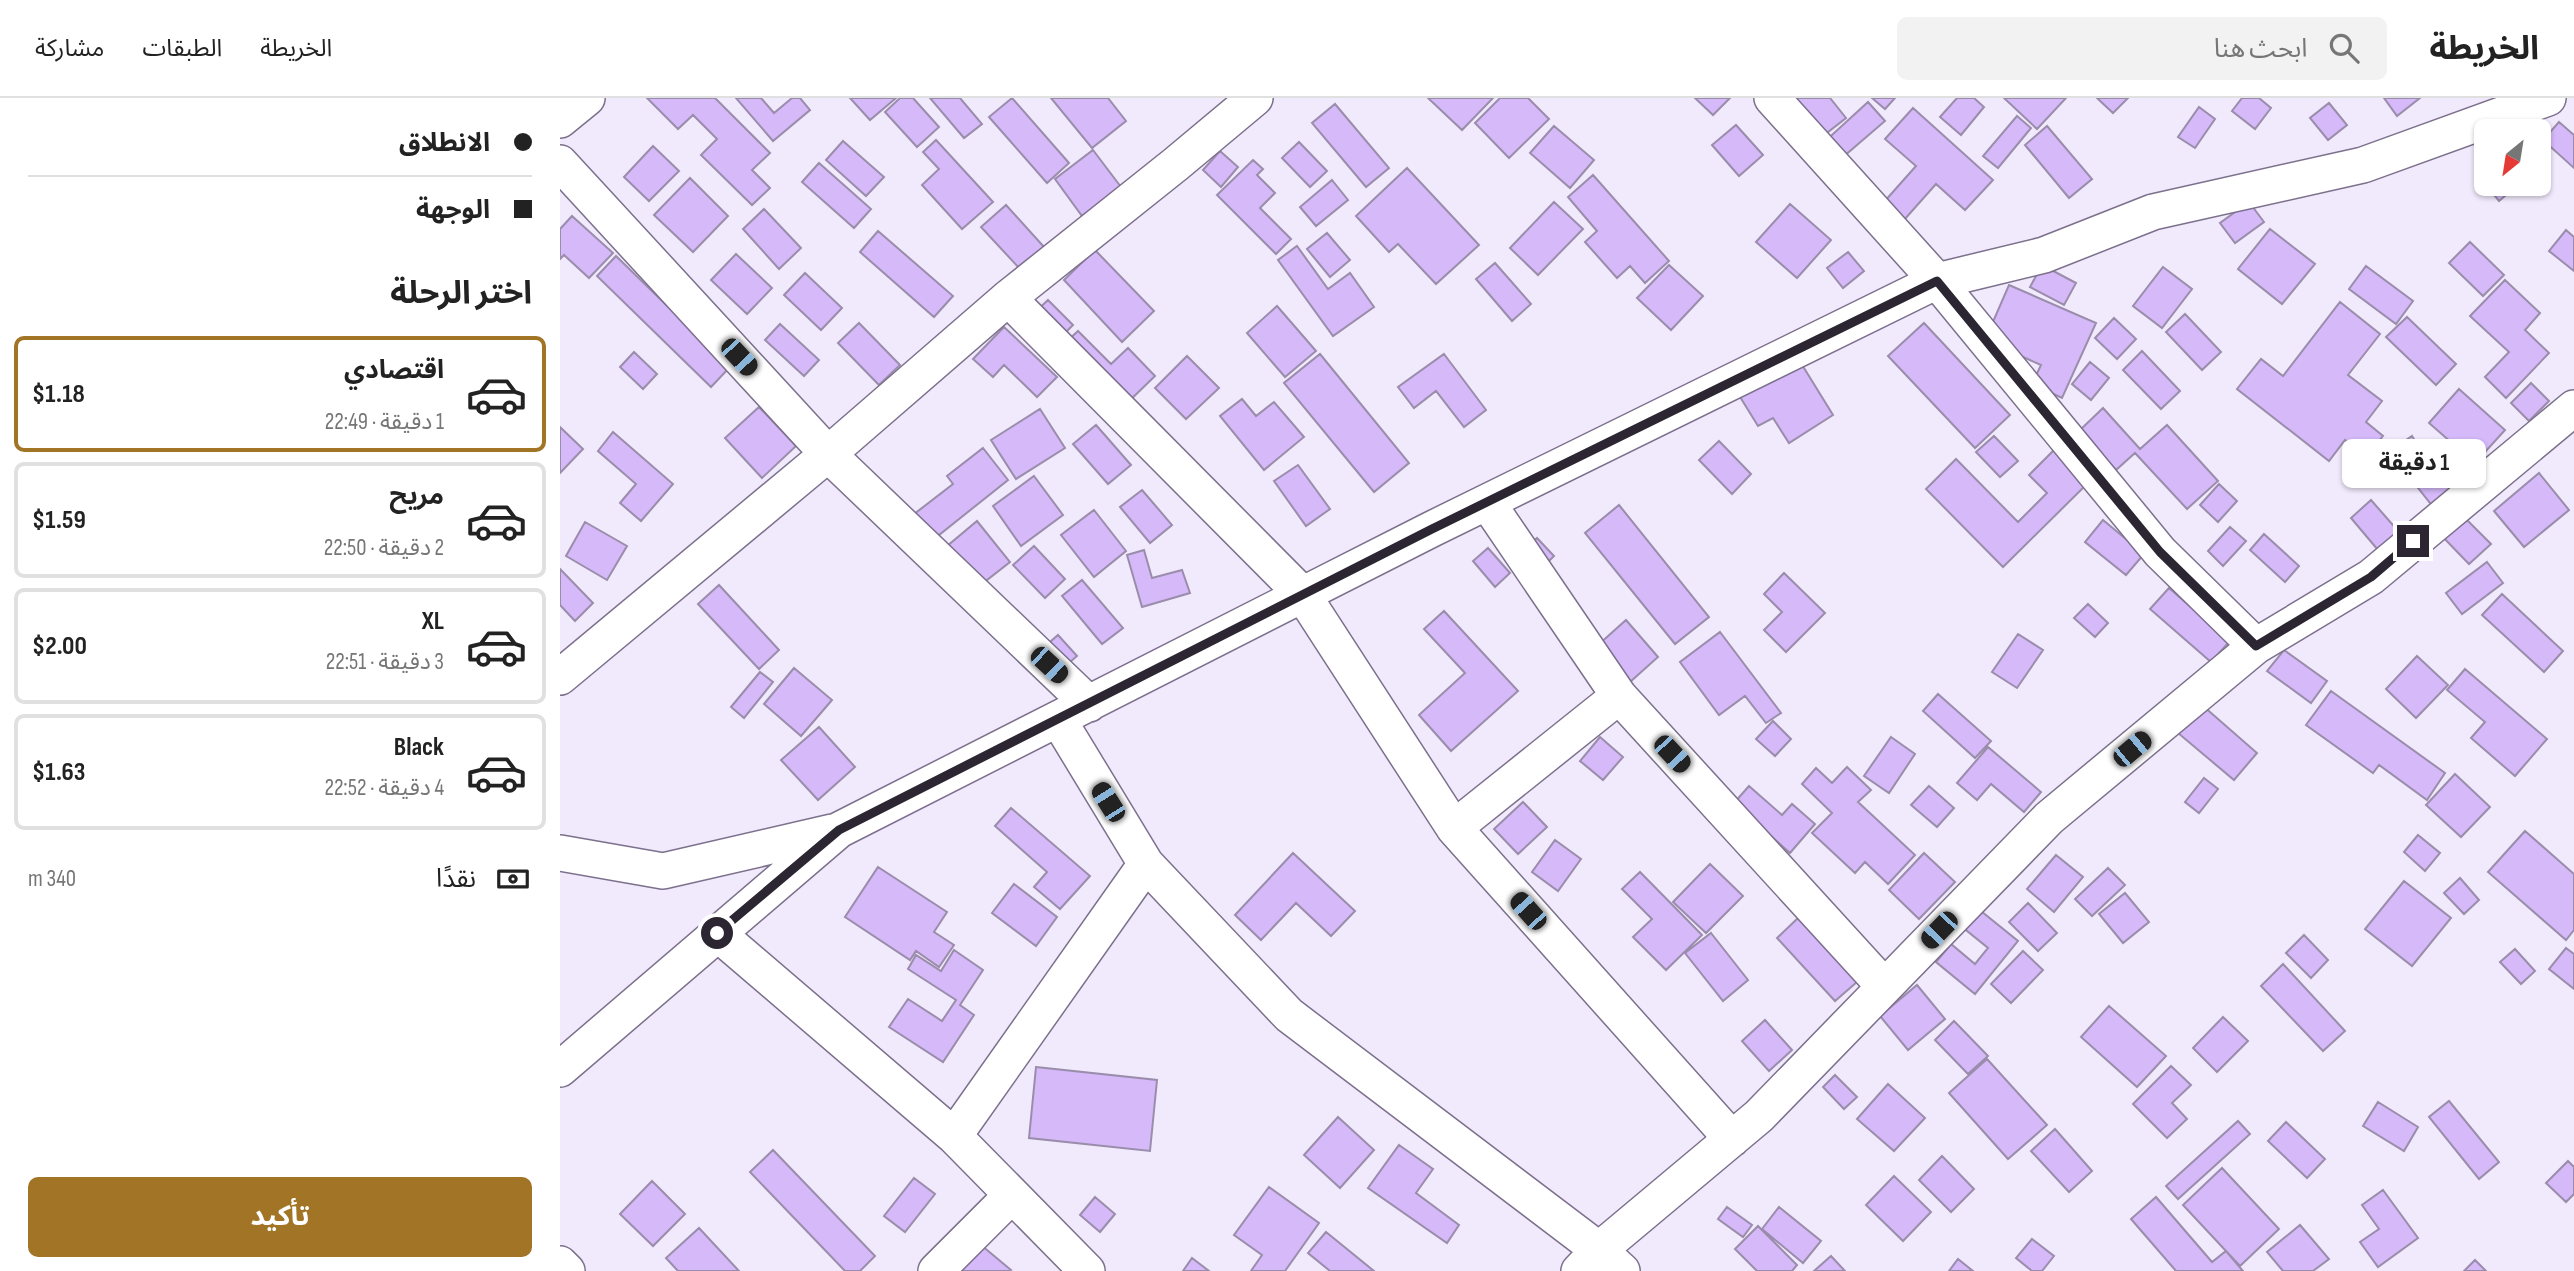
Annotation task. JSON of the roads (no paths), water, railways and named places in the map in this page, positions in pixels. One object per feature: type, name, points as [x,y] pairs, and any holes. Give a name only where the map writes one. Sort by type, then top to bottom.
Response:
[{"type":"street","points":[[560,120],[587,98]]},
{"type":"street","points":[[560,677],[828,454],[1008,298],[1255,98]]},
{"type":"street","points":[[1772,98],[1937,281],[2160,552],[2256,646]]},
{"type":"street","points":[[560,1069],[839,830],[1487,502],[1937,281],[2044,255],[2153,212],[2363,165],[2549,98]]},
{"type":"street","points":[[560,163],[828,454],[1089,704]]},
{"type":"street","points":[[1008,298],[1303,595],[1454,828],[1732,1139]]},
{"type":"street","points":[[1058,719],[1146,864],[1289,1014],[1600,1264],[1759,1116],[2049,818],[2256,646],[2371,577],[2574,408]]},
{"type":"street","points":[[1487,502],[1619,696],[1885,986]]},
{"type":"street","points":[[1454,828],[1619,696]]},
{"type":"street","points":[[560,853],[663,871],[839,830]]},
{"type":"street","points":[[954,1136],[1146,864]]},
{"type":"street","points":[[717,933],[954,1136],[1087,1271]]},
{"type":"street","points":[[936,1271],[1012,1195]]},
{"type":"street","points":[[560,1264],[567,1271]]}]
